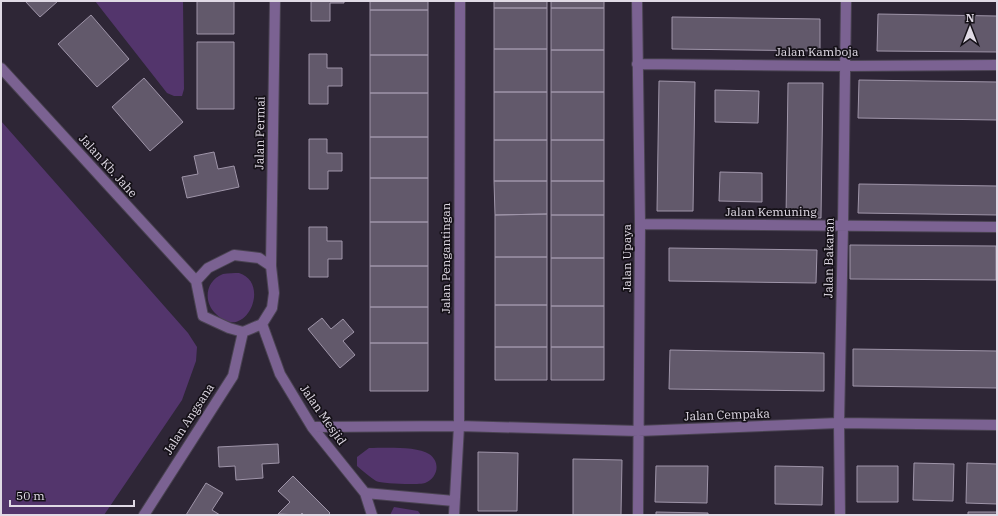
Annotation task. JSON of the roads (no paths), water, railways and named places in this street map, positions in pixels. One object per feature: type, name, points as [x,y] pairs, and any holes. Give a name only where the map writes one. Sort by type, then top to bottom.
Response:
[{"type":"street","name":"Jalan Permai","points":[[271,266],[275,1]]},
{"type":"street","name":"Jalan Pengantingan","points":[[454,515],[459,426],[460,1]]},
{"type":"street","name":"Jalan Upaya","points":[[637,1],[640,224],[638,515]]},
{"type":"street","name":"Jalan Bakaran","points":[[840,515],[839,423],[846,1]]},
{"type":"street","name":"Jalan Kamboja","points":[[637,64],[845,66],[997,65]]},
{"type":"street","name":"Jalan Kb. Jahe","points":[[1,68],[196,281]]},
{"type":"street","name":"Jalan Kemuning","points":[[640,224],[997,227]]},
{"type":"street","points":[[234,255],[259,258],[271,266],[274,294],[272,308],[262,324],[243,332],[229,328],[203,316],[196,281],[208,268],[234,255]]},
{"type":"street","name":"Jalan Mesjid","points":[[262,324],[280,374],[312,427],[365,493],[372,515]]},
{"type":"street","name":"Jalan Angsana","points":[[144,515],[233,376],[243,332]]},
{"type":"street","name":"Jalan Cempaka","points":[[312,427],[459,426],[638,431],[839,423],[997,424]]},
{"type":"street","points":[[365,493],[454,501]]}]
